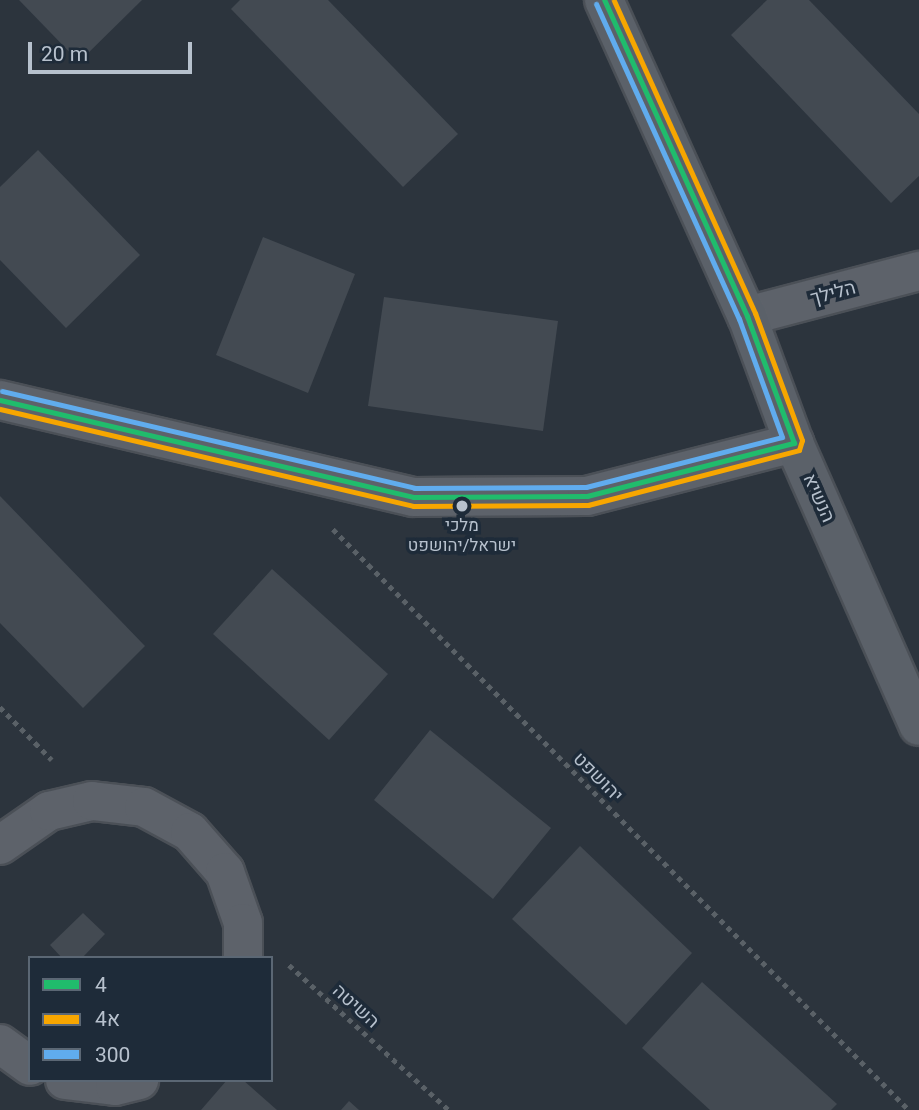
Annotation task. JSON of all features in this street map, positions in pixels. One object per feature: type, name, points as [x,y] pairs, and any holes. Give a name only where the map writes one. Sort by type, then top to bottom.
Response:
[{"type":"street","name":"הנשיא","points":[[604,0],[747,316],[794,443],[919,726]]},
{"type":"street","name":"הלילך","points":[[747,316],[919,271]]},
{"type":"street","points":[[0,400],[413,497],[587,496],[794,443]]},
{"type":"street","points":[[0,845],[49,811],[92,801],[144,807],[190,832],[225,872],[243,940]]},
{"type":"street","points":[[0,1044],[28,1065]]},
{"type":"street","points":[[72,1092],[131,1082]]},
{"type":"path","name":"יהושפט","points":[[326,522],[909,1110]]},
{"type":"path","points":[[0,707],[92,801]]},
{"type":"path","name":"השיטה","points":[[243,940],[262,956]]},
{"type":"path","name":"השיטה","points":[[273,965],[449,1110]]},
{"type":"building","points":[[19,0],[142,0],[79,62]]},
{"type":"building","points":[[240,0],[328,0],[458,134],[403,187],[231,9]]},
{"type":"building","points":[[767,0],[809,0],[919,114],[919,176],[891,203],[731,35]]},
{"type":"building","points":[[38,150],[140,255],[66,328],[0,260],[0,187]]},
{"type":"building","points":[[263,237],[355,274],[308,393],[216,355]]},
{"type":"building","points":[[384,297],[558,321],[543,431],[368,406]]},
{"type":"building","points":[[0,496],[145,646],[83,708],[0,623]]},
{"type":"building","points":[[272,569],[388,674],[329,740],[213,634]]},
{"type":"building","points":[[430,730],[551,828],[493,899],[374,800]]},
{"type":"building","points":[[580,846],[692,953],[626,1025],[512,919]]},
{"type":"building","points":[[83,913],[105,934],[84,956],[60,956],[50,945]]},
{"type":"building","points":[[702,982],[837,1104],[831,1110],[710,1110],[642,1048]]},
{"type":"building","points":[[225,1082],[245,1082],[277,1110],[201,1110]]},
{"type":"building","points":[[349,1101],[359,1110],[341,1110]]},
{"type":"transit line","name":"4","points":[[0,400],[413,497],[587,496],[794,443],[747,316],[604,0]]},
{"type":"transit line","name":"4א","points":[[0,409],[413,506],[588,505],[799,450],[802,440],[755,313],[614,0]]},
{"type":"transit line","name":"300","points":[[2,391],[414,488],[586,487],[782,437],[739,319],[596,4]]},
{"type":"place","name":"מלכי ישראל/יהושפט","points":[[462,506]]}]
